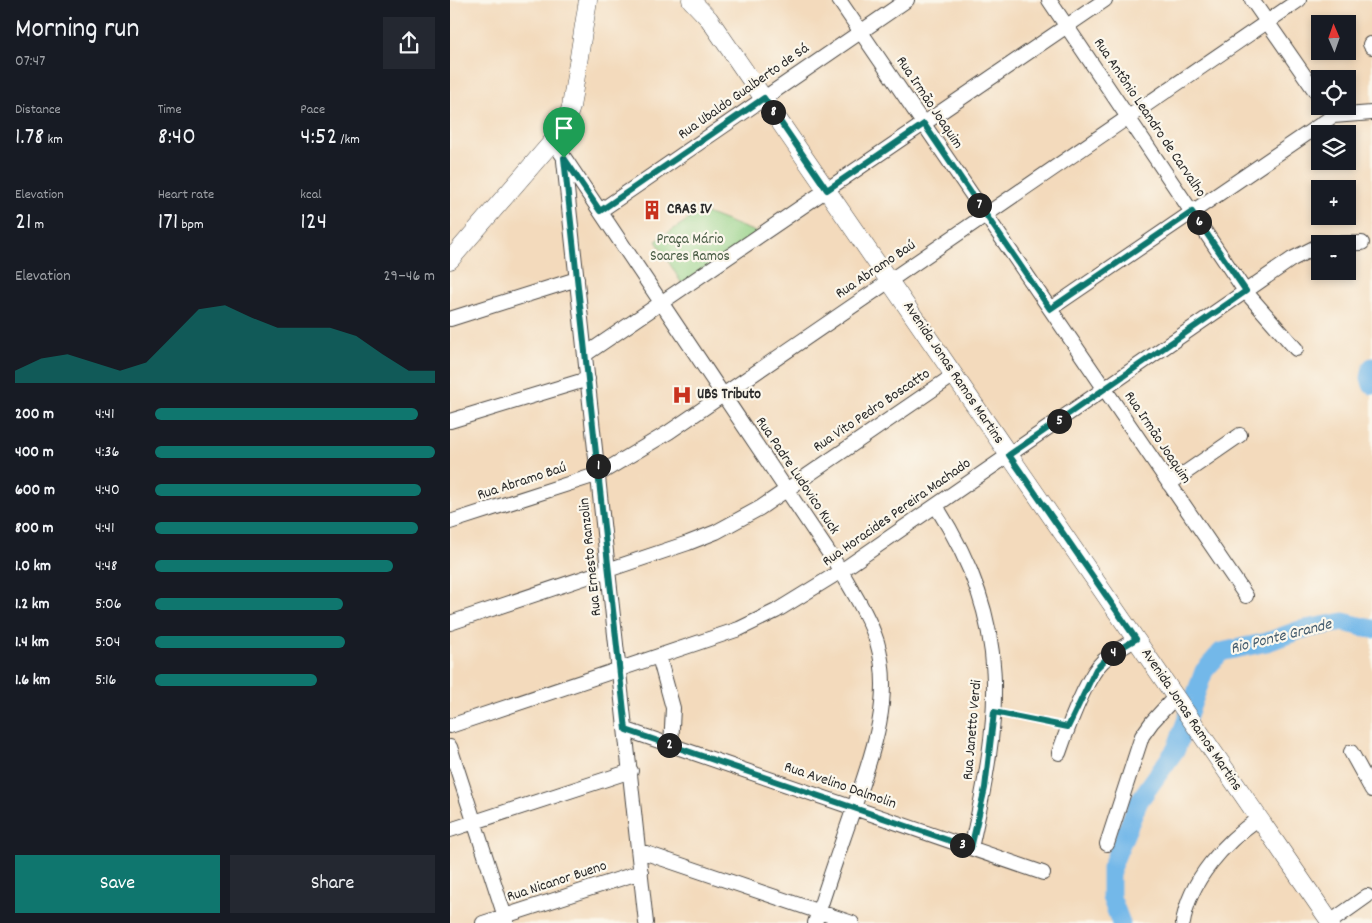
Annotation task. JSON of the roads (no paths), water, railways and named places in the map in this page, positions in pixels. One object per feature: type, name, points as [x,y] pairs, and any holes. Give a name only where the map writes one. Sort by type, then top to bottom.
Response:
[{"type":"main road","points":[[450,260],[553,141],[566,122],[571,108],[588,0]]},
{"type":"main road","name":"Avenida Jonas Ramos Martins","points":[[691,0],[710,19],[1330,923]]},
{"type":"street","name":"Rua Irmão Joaquim","points":[[839,0],[1246,596]]},
{"type":"street","name":"Rua Ubaldo Gualberto de Sá","points":[[600,211],[906,0]]},
{"type":"street","name":"Rua Antônio Leandro de Carvalho","points":[[1049,0],[1246,291],[1296,349]]},
{"type":"street","points":[[586,354],[1105,0]]},
{"type":"street","points":[[1252,0],[1311,85]]},
{"type":"street","name":"Rua Abramo Baú","points":[[450,522],[599,474],[669,432],[1299,0]]},
{"type":"street","points":[[1356,113],[1372,114]]},
{"type":"street","points":[[1050,309],[1192,212],[1324,115]]},
{"type":"street","name":"Rua Padre Ludovico Kuck","points":[[553,141],[841,571],[863,611],[877,642],[882,667],[883,690],[876,735],[854,808],[817,917]]},
{"type":"street","name":"Rua Ernesto Ranzolin","points":[[564,158],[640,851],[646,923]]},
{"type":"street","points":[[1356,242],[1362,242]]},
{"type":"street","name":"Rua Horacides Pereira Machado","points":[[450,726],[721,636],[761,618],[841,571],[1292,259],[1311,250]]},
{"type":"street","points":[[450,319],[577,279]]},
{"type":"street","name":"Rua Vito Pedro Boscatto","points":[[450,622],[609,570],[716,532],[760,508],[954,375]]},
{"type":"street","points":[[450,422],[588,379]]},
{"type":"street","points":[[1170,484],[1240,435]]},
{"type":"street","name":"Rua Janetto Verdi","points":[[936,506],[970,565],[991,637],[995,673],[994,712],[985,788],[971,848]]},
{"type":"street","points":[[1059,753],[1068,727],[1096,669],[1111,654],[1136,639]]},
{"type":"street","points":[[659,657],[673,708],[671,746]]},
{"type":"street","points":[[1107,844],[1142,736],[1152,722],[1184,710]]},
{"type":"street","name":"Rua Avelino Dalmolin","points":[[626,730],[1043,873]]},
{"type":"street","points":[[450,747],[506,920]]},
{"type":"street","points":[[1351,752],[1372,790]]},
{"type":"street","points":[[450,830],[631,771]]},
{"type":"street","points":[[1182,923],[1190,897],[1200,880],[1230,840],[1259,818]]},
{"type":"street","points":[[640,851],[817,917],[852,923]]},
{"type":"street","name":"Rua Nicanor Bueno","points":[[484,923],[506,920],[641,872]]},
{"type":"street","points":[[1330,923],[1367,896]]},
{"type":"waterway","name":"Rio Ponte Grande","points":[[1372,367],[1370,378],[1372,385]]},
{"type":"waterway","name":"Rio Ponte Grande","points":[[1121,923],[1111,897],[1111,868],[1139,801],[1176,749],[1204,671],[1221,652],[1267,642],[1300,630],[1343,622],[1372,629]]},
{"type":"place","name":"CRAS IV","points":[[652,210]]},
{"type":"place","name":"UBS Tributo","points":[[682,395]]},
{"type":"park label","name":"Praça Mário Soares Ramos","points":[[690,248]]}]
